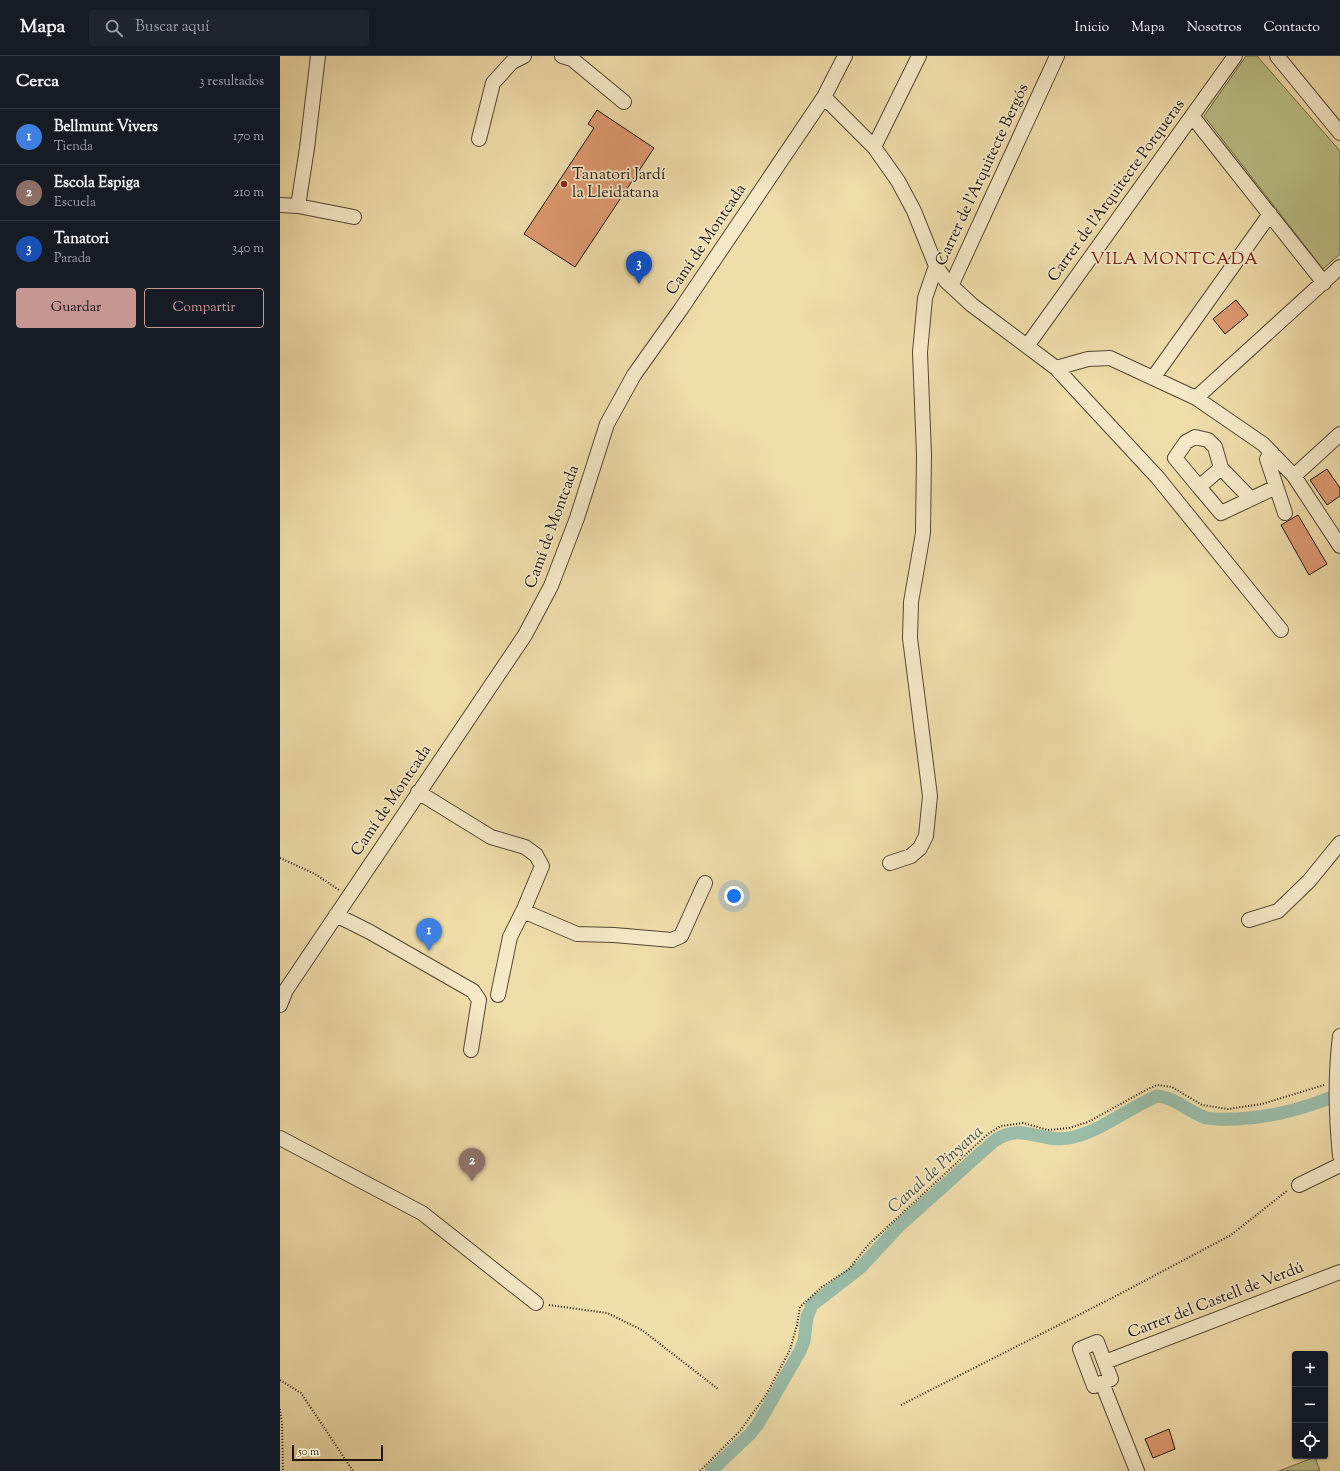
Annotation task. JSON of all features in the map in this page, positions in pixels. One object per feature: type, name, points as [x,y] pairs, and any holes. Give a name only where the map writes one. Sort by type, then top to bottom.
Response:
[{"type":"street","points":[[298,206],[318,56]]},
{"type":"street","points":[[479,138],[493,83],[512,62],[524,56]]},
{"type":"street","points":[[562,56],[572,59],[624,102]]},
{"type":"street","name":"Camí de Montcada","points":[[280,1005],[286,990],[525,635],[551,586],[577,518],[607,424],[634,375],[681,309],[824,97],[845,56]]},
{"type":"street","points":[[874,147],[919,56]]},
{"type":"street","name":"Carrer de l'Arquitecte Bergós","points":[[951,286],[1057,56]]},
{"type":"street","name":"Carrer de l'Arquitecte Porqueras","points":[[1027,346],[1234,56]]},
{"type":"street","points":[[1277,56],[1340,133]]},
{"type":"street","points":[[824,97],[874,147],[898,181],[914,211],[936,266],[946,282],[972,305],[1056,368],[1158,478],[1281,630]]},
{"type":"street","points":[[1192,116],[1324,283]]},
{"type":"street","points":[[280,205],[298,206],[354,217]]},
{"type":"street","points":[[1153,378],[1270,214]]},
{"type":"street","points":[[890,863],[911,856],[920,848],[926,836],[930,796],[910,638],[912,602],[923,533],[924,455],[920,352],[926,298],[936,266]]},
{"type":"street","points":[[1196,398],[1340,267]]},
{"type":"street","points":[[1056,368],[1088,359],[1110,358],[1196,398],[1263,444],[1272,453],[1294,476],[1340,546]]},
{"type":"street","points":[[1294,476],[1340,434]]},
{"type":"street","points":[[1251,499],[1221,468],[1215,447],[1208,440],[1195,437],[1186,442],[1174,458],[1221,513],[1251,499],[1276,487]]},
{"type":"street","points":[[1272,453],[1267,459],[1285,513]]},
{"type":"street","points":[[1199,487],[1221,468]]},
{"type":"street","points":[[418,792],[491,837],[525,847],[536,855],[542,866],[510,937],[498,995]]},
{"type":"street","points":[[1249,920],[1278,911],[1309,881],[1340,843]]},
{"type":"street","points":[[523,911],[577,934],[614,935],[672,940],[681,936],[705,883]]},
{"type":"street","points":[[336,915],[398,947],[473,991],[479,1000],[470,1050]]},
{"type":"street","points":[[1340,1036],[1336,1088],[1336,1119],[1340,1156]]},
{"type":"street","points":[[280,1138],[422,1213],[536,1302]]},
{"type":"street","points":[[1299,1185],[1340,1165]]},
{"type":"street","name":"Carrer del Castell de Verdú","points":[[1105,1362],[1340,1272]]},
{"type":"street","points":[[1097,1342],[1105,1362],[1112,1379],[1094,1386],[1080,1349],[1097,1342]]},
{"type":"street","points":[[1102,1383],[1137,1471]]},
{"type":"path","points":[[280,858],[315,874],[349,896]]},
{"type":"path","points":[[700,1471],[740,1432],[766,1395],[790,1350],[800,1307],[822,1287],[849,1269],[869,1244],[988,1134],[1001,1126],[1023,1123],[1048,1130],[1069,1128],[1088,1122],[1157,1085],[1172,1087],[1202,1105],[1228,1109],[1262,1104],[1322,1086],[1336,1088]]},
{"type":"path","points":[[901,1405],[1114,1297],[1231,1235],[1287,1190],[1299,1185]]},
{"type":"path","points":[[536,1302],[607,1313],[642,1330],[718,1389]]},
{"type":"path","points":[[280,1380],[301,1393],[353,1471]]},
{"type":"path","points":[[280,1409],[282,1424],[283,1471]]},
{"type":"green space","points":[[1246,56],[1257,56],[1340,151],[1340,254],[1323,269],[1204,116]]},
{"type":"green space","points":[[1310,1459],[1316,1459],[1320,1471],[1279,1471]]},
{"type":"building","points":[[597,110],[654,148],[575,267],[524,234],[594,128],[588,124]]},
{"type":"building","points":[[1236,300],[1248,315],[1225,334],[1213,319]]},
{"type":"building","points":[[1327,469],[1340,488],[1340,496],[1327,505],[1310,480]]},
{"type":"building","points":[[1298,515],[1327,564],[1309,575],[1281,525]]},
{"type":"building","points":[[1169,1429],[1175,1449],[1153,1458],[1145,1439]]},
{"type":"waterway","name":"Canal de Pinyana","points":[[711,1471],[750,1434],[758,1424],[800,1351],[804,1341],[807,1317],[812,1305],[861,1267],[898,1227],[994,1141],[1005,1135],[1015,1133],[1062,1139],[1074,1137],[1096,1129],[1157,1096],[1169,1099],[1206,1118],[1237,1119],[1277,1114],[1302,1108],[1340,1094]]},
{"type":"place","name":"Tanatori Jardí la Lleidatana","points":[[564,184]]},
{"type":"place","name":"Tanatori","points":[[639,284]]},
{"type":"place","name":"Bellmunt Vivers","points":[[429,951]]},
{"type":"place","name":"Escola Espiga","points":[[472,1181]]},
{"type":"district","name":"VILA MONTCADA","points":[[1175,260]]}]
